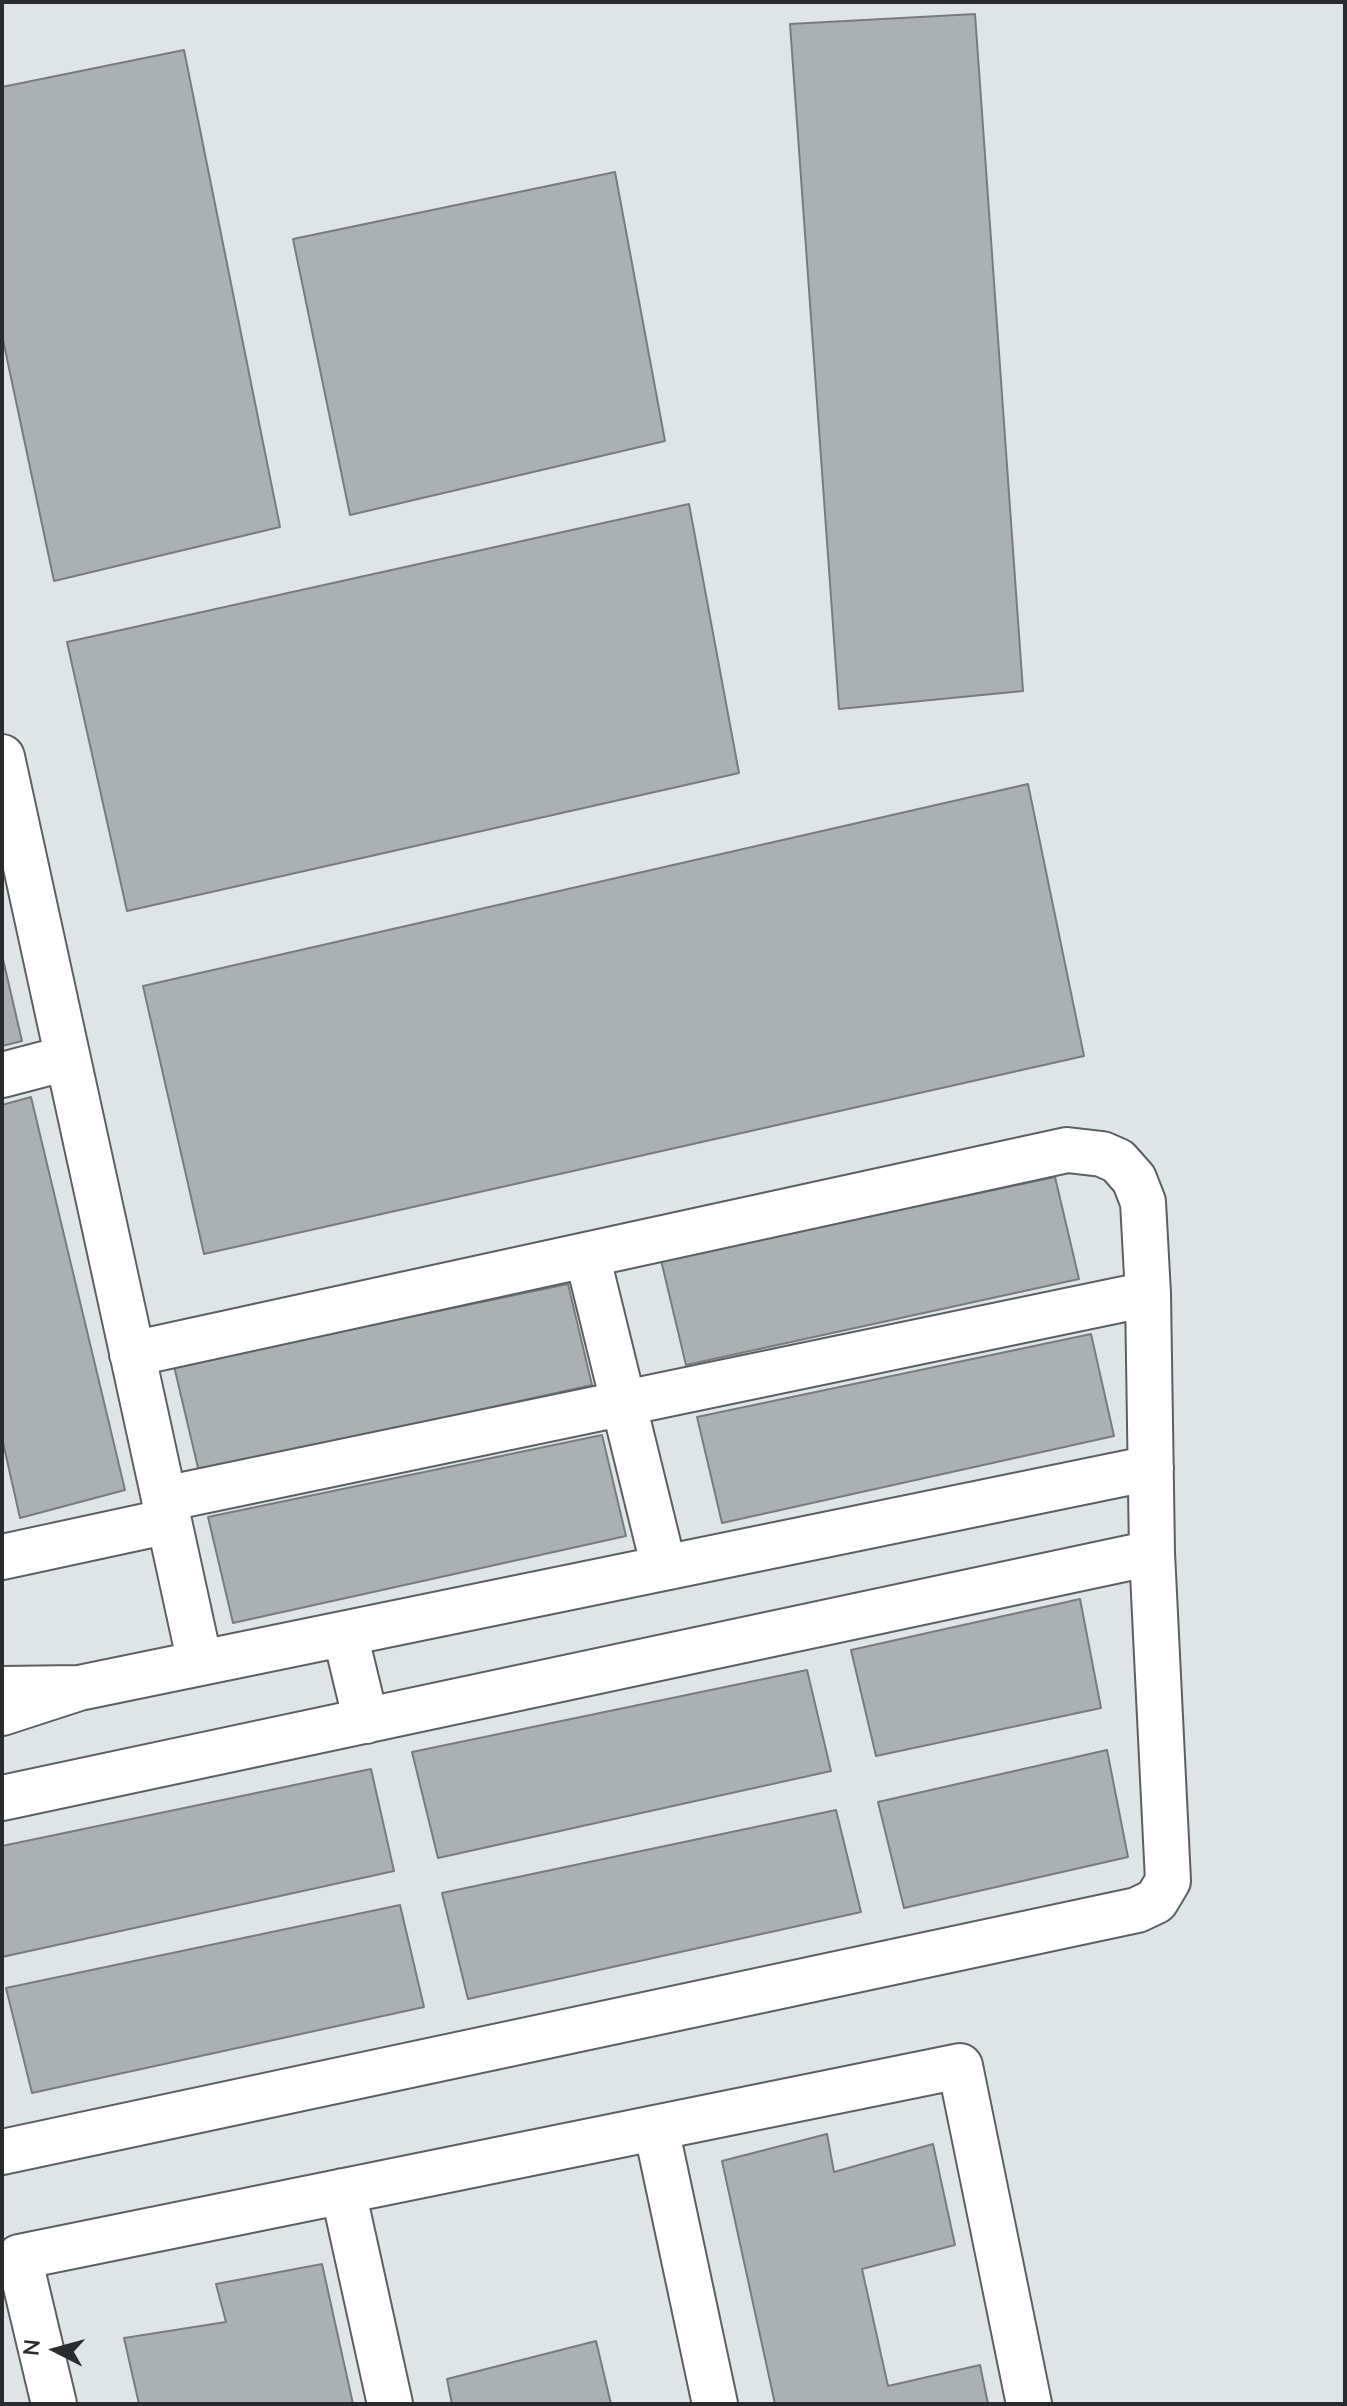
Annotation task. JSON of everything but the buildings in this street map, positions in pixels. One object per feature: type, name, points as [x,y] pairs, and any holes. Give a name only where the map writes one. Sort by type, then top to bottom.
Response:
[{"type":"street","points":[[2,757],[200,1663]]},
{"type":"street","points":[[2,1075],[67,1058]]},
{"type":"street","points":[[2,2152],[1137,1910],[1156,1901],[1168,1881],[1152,1553],[1148,1294],[1143,1202],[1134,1179],[1118,1161],[1102,1154],[1067,1150],[132,1354]]},
{"type":"street","points":[[587,1255],[664,1568]]},
{"type":"street","points":[[2,1557],[166,1510],[623,1402],[1148,1294]]},
{"type":"street","points":[[2,1713],[79,1688],[1151,1468]]},
{"type":"street","points":[[2,1798],[1152,1553]]},
{"type":"street","points":[[345,1634],[366,1721]]},
{"type":"street","points":[[2,1689],[79,1688]]},
{"type":"street","points":[[54,2404],[19,2257],[960,2066],[1029,2404]]},
{"type":"street","points":[[656,2128],[715,2404]]},
{"type":"street","points":[[343,2191],[390,2404]]}]
